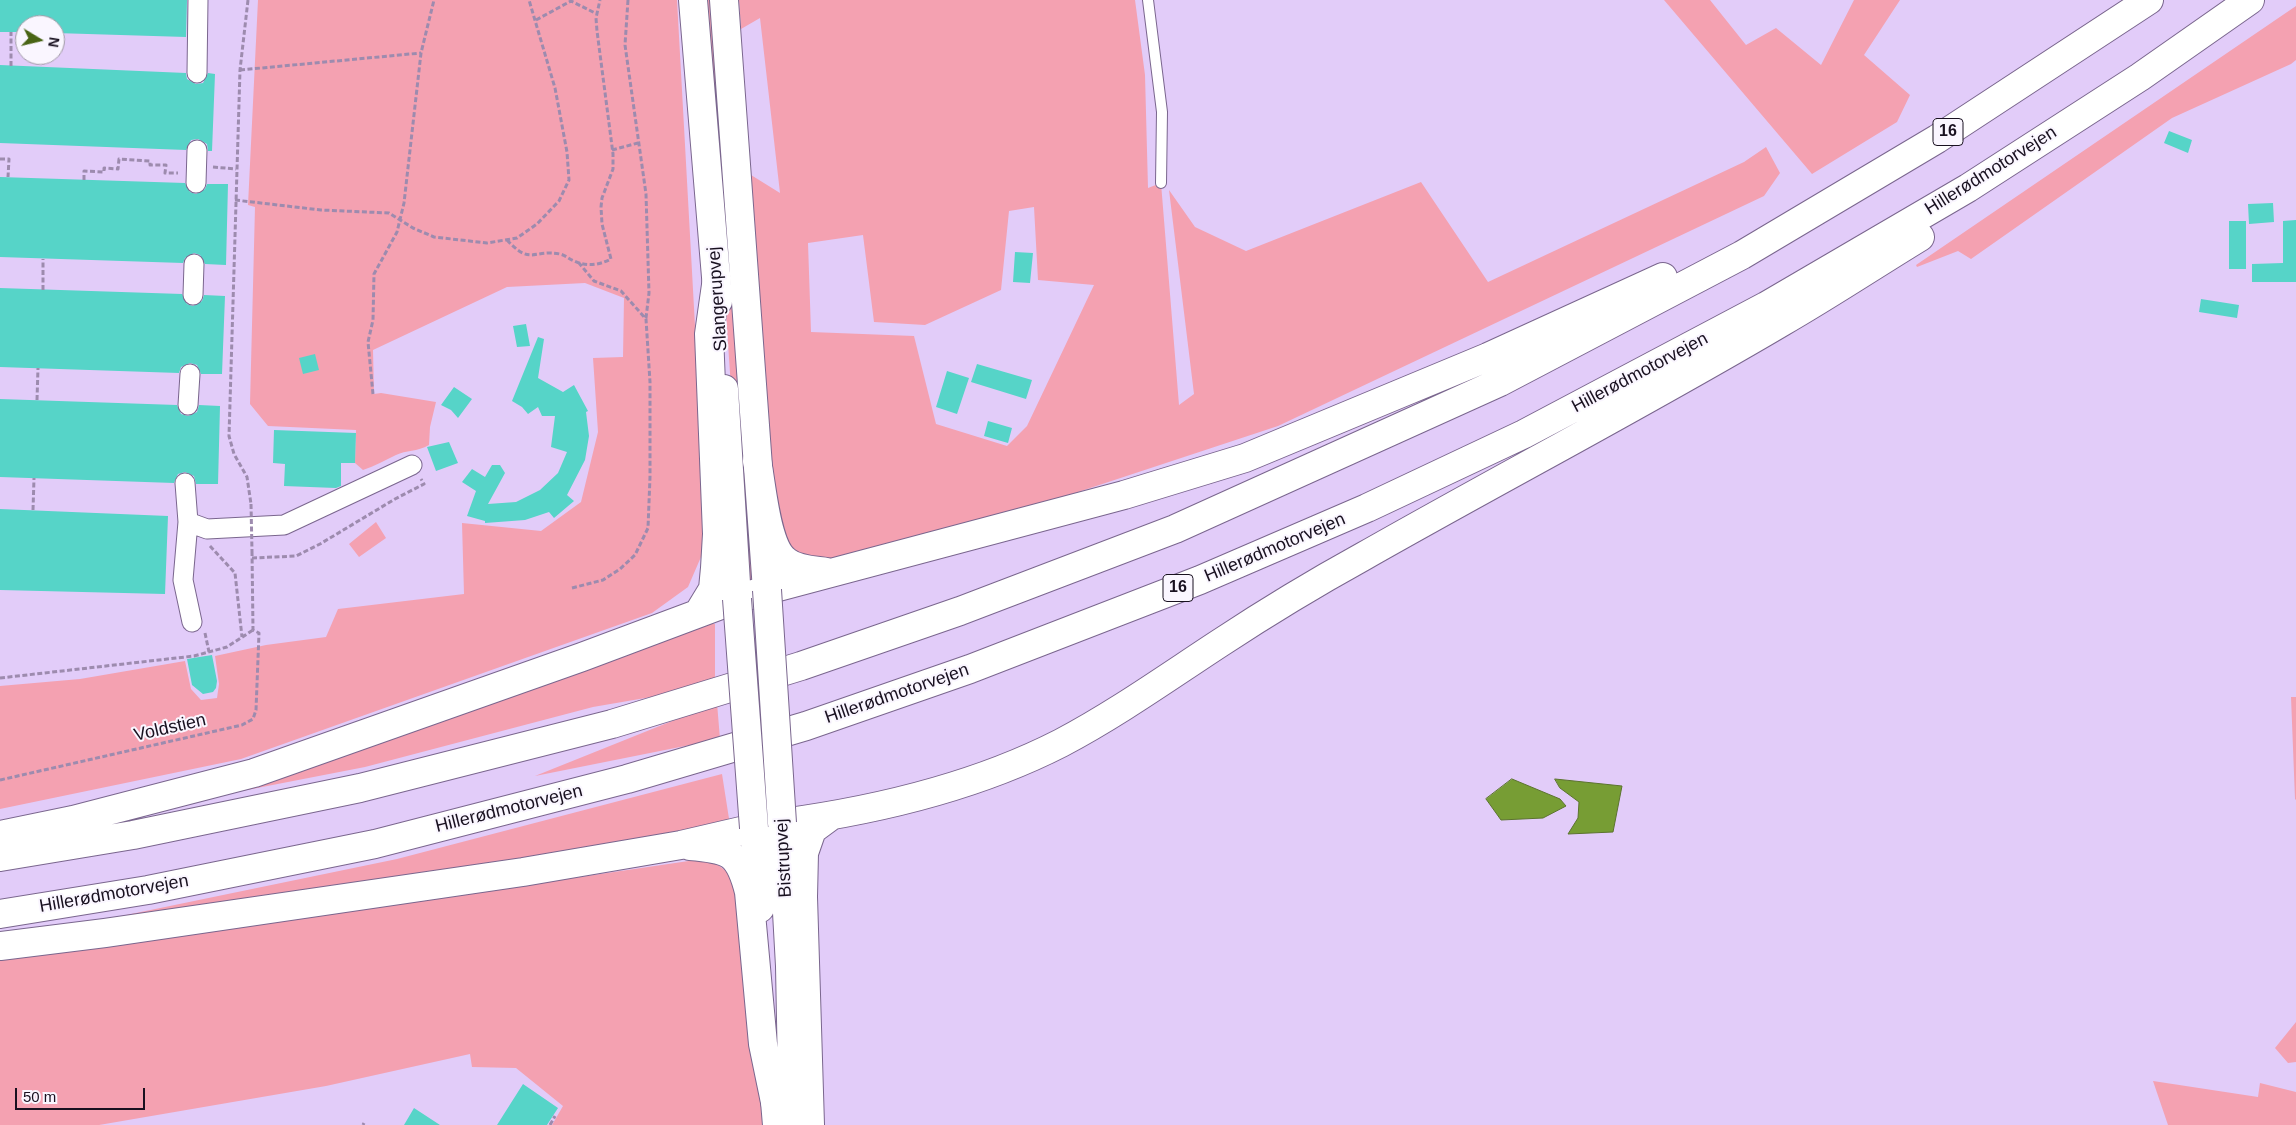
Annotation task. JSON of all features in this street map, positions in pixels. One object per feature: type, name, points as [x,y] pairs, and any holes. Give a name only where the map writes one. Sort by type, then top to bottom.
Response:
[{"type":"main road","name":"Slangerupvej","points":[[693,0],[717,278],[738,599]]},
{"type":"main road","name":"Slangerupvej","points":[[724,0],[767,590]]},
{"type":"main road","name":"16","points":[[0,857],[133,835],[360,788],[612,724],[801,666],[951,615],[1175,529],[1500,382],[1742,255],[1936,139],[2149,0]]},
{"type":"main road","name":"Hillerødmotorvejen","points":[[0,914],[148,890],[375,844],[636,777],[806,726],[970,669],[1200,580],[1368,508],[1524,434],[1766,306],[1968,188],[2140,77],[2250,0]]},
{"type":"main road","points":[[0,946],[106,933],[401,890],[681,845],[754,828],[831,816],[903,800],[1002,769],[1076,735],[1256,618],[1782,322],[1927,233],[1968,188]]},
{"type":"main road","points":[[0,835],[73,820],[254,773],[582,657],[738,599],[1124,495],[1246,458],[1488,357],[1661,278],[1742,255]]},
{"type":"main road","points":[[699,612],[713,590],[717,534],[709,334],[717,278]]},
{"type":"main road","points":[[757,461],[772,537],[778,553],[786,562],[798,568],[834,572]]},
{"type":"main road","name":"Bistrupvej","points":[[767,590],[790,966],[793,1125]]},
{"type":"main road","name":"Bistrupvej","points":[[738,599],[776,1114]]},
{"type":"main road","points":[[810,1125],[803,897],[804,853],[812,830],[831,816]]},
{"type":"main road","points":[[681,845],[722,850],[735,857],[744,872],[749,892],[764,1044],[776,1114]]},
{"type":"street","points":[[197,73],[198,0]]},
{"type":"street","points":[[193,294],[194,264]]},
{"type":"street","points":[[188,405],[190,374]]},
{"type":"street","points":[[188,522],[208,529],[284,525],[412,465]]},
{"type":"street","points":[[185,483],[188,522],[183,580],[198,625]]},
{"type":"lane","points":[[1148,0],[1162,112],[1161,183]]},
{"type":"path","points":[[0,678],[194,656],[227,647],[253,630],[251,504],[246,477],[234,454],[229,436],[240,70],[248,0]]},
{"type":"path","points":[[373,394],[368,342],[373,320],[374,274],[398,232],[401,219],[421,53],[434,0]]},
{"type":"path","points":[[235,200],[321,210],[389,213],[413,228],[434,237],[488,243],[517,238],[537,224],[559,201],[569,180],[555,88],[529,0]]},
{"type":"path","points":[[506,240],[517,251],[532,256],[560,254],[579,263],[598,266],[610,258],[602,224],[601,207],[602,198],[613,169],[596,14],[600,0]]},
{"type":"path","points":[[572,588],[603,580],[620,569],[635,555],[648,528],[650,382],[646,319],[649,293],[646,194],[625,44],[628,0]]},
{"type":"path","points":[[536,20],[571,1],[596,14]]},
{"type":"path","points":[[11,32],[11,66]]},
{"type":"path","points":[[240,70],[421,53]]},
{"type":"path","points":[[612,150],[639,143]]},
{"type":"path","points":[[0,159],[9,159],[8,177]]},
{"type":"path","points":[[84,180],[84,171],[104,172],[104,168],[118,169],[119,160],[150,161],[150,165],[166,165],[165,173],[177,174],[196,166],[236,169]]},
{"type":"path","points":[[43,290],[44,259]]},
{"type":"path","points":[[579,263],[594,280],[621,291],[646,319]]},
{"type":"path","points":[[37,400],[38,368]]},
{"type":"path","points":[[252,558],[296,556],[424,484],[412,465]]},
{"type":"path","points":[[33,510],[34,478]]},
{"type":"path","points":[[188,522],[236,573],[242,637]]},
{"type":"path","points":[[198,625],[209,652]]},
{"type":"path","name":"Voldstien","points":[[0,780],[242,725],[253,719],[256,710],[258,682],[259,633],[253,630]]},
{"type":"path","points":[[550,1125],[555,1116]]},
{"type":"shaded area","points":[[258,0],[677,0],[707,543],[688,587],[652,613],[241,759],[0,809],[0,686],[80,679],[185,661],[191,689],[201,700],[217,698],[219,684],[215,656],[266,645],[326,637],[338,609],[464,594],[462,523],[541,531],[581,502],[598,432],[593,358],[623,357],[624,298],[585,283],[507,287],[373,350],[374,394],[381,393],[436,402],[430,427],[429,445],[400,453],[363,470],[355,463],[356,430],[268,426],[250,404],[255,207],[248,205]]},
{"type":"shaded area","points":[[705,0],[714,0],[758,580],[748,583],[731,388]]},
{"type":"shaded area","points":[[739,0],[1135,0],[1145,75],[1148,188],[1161,183],[1179,405],[1194,394],[1169,190],[1195,227],[1246,251],[1421,182],[1488,282],[1744,162],[1766,147],[1780,173],[1764,196],[1278,426],[1066,496],[829,560],[801,557],[777,531],[751,175],[780,193],[760,18],[741,29]],"holes":[[[1034,207],[1038,280],[1094,285],[1027,426],[1007,446],[936,424],[914,336],[811,332],[808,243],[863,235],[874,322],[925,325],[1001,290],[1009,211]]]},
{"type":"shaded area","points":[[1664,0],[1710,0],[1746,45],[1776,28],[1821,65],[1854,0],[1900,0],[1864,55],[1910,95],[1897,122],[1812,174]]},
{"type":"shaded area","points":[[2296,6],[2296,60],[2291,64],[2172,118],[1971,259],[1958,251],[1917,267],[1916,265]]},
{"type":"shaded area","points":[[376,522],[386,538],[359,557],[349,544]]},
{"type":"shaded area","points":[[693,623],[715,624],[715,686],[593,707],[365,767],[180,803]]},
{"type":"shaded area","points":[[2291,697],[2296,697],[2296,800],[2295,799]]},
{"type":"shaded area","points":[[717,703],[720,739],[535,776]]},
{"type":"shaded area","points":[[722,774],[730,825],[378,883],[49,931],[397,859]]},
{"type":"shaded area","points":[[1512,779],[1560,799],[1566,806],[1543,818],[1501,820],[1486,799]]},
{"type":"shaded area","points":[[1555,779],[1622,786],[1613,832],[1568,834],[1578,818],[1579,802],[1560,788]]},
{"type":"shaded area","points":[[709,858],[739,881],[765,1125],[552,1125],[563,1106],[516,1068],[472,1067],[470,1054],[326,1086],[99,1125],[0,1125],[0,957],[125,944]]},
{"type":"shaded area","points":[[2296,1022],[2296,1062],[2288,1063],[2275,1048]]},
{"type":"shaded area","points":[[2153,1081],[2258,1097],[2260,1083],[2296,1092],[2296,1125],[2168,1125]]},
{"type":"building","points":[[0,0],[187,0],[186,37],[65,33],[65,15],[15,15],[15,32],[0,32]]},
{"type":"building","points":[[0,65],[186,73],[187,79],[196,84],[203,83],[208,73],[215,74],[212,151],[208,151],[207,144],[198,139],[191,140],[186,150],[0,143]]},
{"type":"building","points":[[2169,131],[2192,140],[2188,153],[2164,143]]},
{"type":"building","points":[[0,177],[185,183],[190,192],[196,194],[205,189],[207,184],[228,184],[226,265],[205,264],[200,255],[194,253],[185,258],[183,263],[0,257]]},
{"type":"building","points":[[2273,203],[2274,222],[2249,224],[2248,204]]},
{"type":"building","points":[[2296,220],[2296,282],[2252,282],[2252,264],[2283,263],[2283,221]]},
{"type":"building","points":[[2229,221],[2246,221],[2246,269],[2229,269]]},
{"type":"building","points":[[1015,252],[1033,253],[1030,283],[1013,282]]},
{"type":"building","points":[[0,288],[182,294],[187,304],[193,306],[202,301],[204,295],[225,296],[222,374],[201,374],[197,365],[190,363],[181,367],[179,373],[0,367]]},
{"type":"building","points":[[2201,299],[2239,305],[2237,318],[2199,312]]},
{"type":"building","points":[[526,324],[530,346],[517,347],[513,326]]},
{"type":"building","points":[[538,337],[544,339],[538,378],[563,392],[574,385],[588,411],[586,412],[589,436],[585,460],[567,495],[574,501],[554,518],[549,512],[525,520],[485,523],[485,521],[467,516],[476,491],[462,482],[472,469],[485,477],[492,465],[500,465],[505,473],[488,504],[516,502],[540,490],[558,473],[567,452],[551,447],[555,416],[542,416],[538,407],[528,414],[522,407],[512,401]]},
{"type":"building","points":[[315,354],[319,370],[303,374],[299,358]]},
{"type":"building","points":[[977,364],[1032,380],[1026,399],[971,382]]},
{"type":"building","points":[[947,371],[969,378],[957,414],[936,407]]},
{"type":"building","points":[[454,387],[472,399],[458,418],[451,410],[441,405]]},
{"type":"building","points":[[0,399],[177,405],[181,414],[188,416],[197,412],[199,405],[220,406],[218,484],[196,484],[194,476],[185,472],[178,474],[174,483],[0,477]]},
{"type":"building","points":[[988,421],[1012,428],[1008,443],[984,436]]},
{"type":"building","points":[[274,430],[356,433],[355,463],[341,463],[341,486],[336,488],[284,486],[285,464],[273,463]]},
{"type":"building","points":[[449,442],[458,463],[436,471],[427,447]]},
{"type":"building","points":[[0,509],[168,516],[165,594],[0,590]]},
{"type":"building","points":[[212,655],[217,681],[216,688],[213,692],[203,694],[192,685],[187,659]]},
{"type":"building","points":[[523,1084],[558,1108],[547,1125],[497,1125]]},
{"type":"building","points":[[414,1108],[440,1125],[404,1125]]}]
